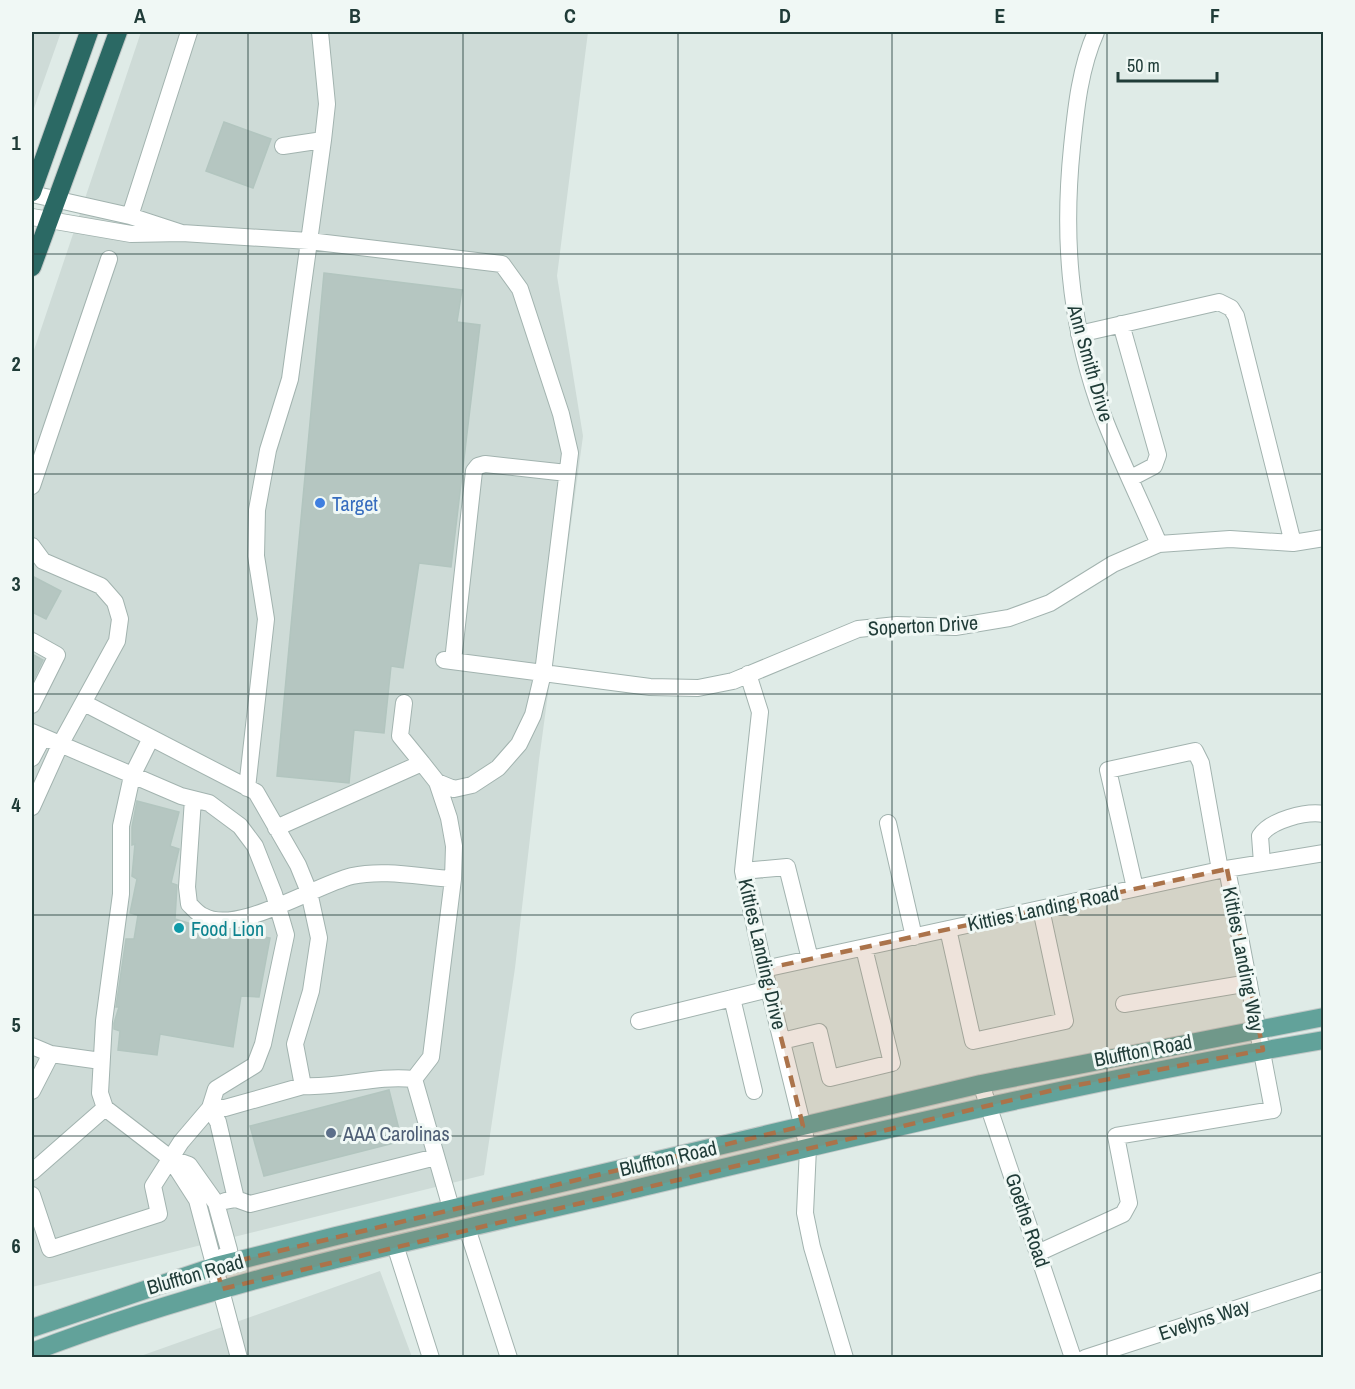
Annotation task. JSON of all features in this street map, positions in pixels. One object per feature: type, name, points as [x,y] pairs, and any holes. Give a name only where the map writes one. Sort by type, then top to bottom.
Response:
[{"type":"highway","points":[[32,193],[89,32]]},
{"type":"highway","points":[[32,267],[40,219],[56,199],[118,32]]},
{"type":"main road","name":"Bluffton Road","points":[[32,1328],[216,1266],[452,1208],[981,1084],[1323,1017]]},
{"type":"main road","name":"Bluffton Road","points":[[32,1353],[119,1320],[222,1289],[395,1245],[1124,1076],[1323,1040]]},
{"type":"street","points":[[130,216],[189,32]]},
{"type":"street","points":[[247,788],[266,619],[256,555],[257,510],[268,450],[290,380],[309,241],[327,104],[320,32]]},
{"type":"street","name":"Ann Smith Drive","points":[[1096,32],[1078,92],[1069,174],[1068,265],[1079,334],[1098,402],[1160,544]]},
{"type":"street","points":[[283,146],[322,140]]},
{"type":"street","points":[[32,193],[130,216],[182,233]]},
{"type":"street","points":[[40,219],[131,234],[182,233],[309,241],[502,264],[520,289],[561,414],[570,453],[543,673],[533,715],[519,744],[498,768],[472,786],[454,789],[437,782]]},
{"type":"street","points":[[32,486],[109,259]]},
{"type":"street","points":[[1079,334],[1219,302],[1231,308],[1236,316],[1293,543]]},
{"type":"street","points":[[1121,324],[1158,455],[1155,466],[1131,478]]},
{"type":"street","name":"Soperton Drive","points":[[567,473],[485,464],[478,466],[474,471],[449,661],[650,687],[698,688],[733,681],[858,628],[897,625],[955,627],[1009,618],[1050,603],[1113,564],[1160,544],[1230,539],[1293,543],[1323,538]]},
{"type":"street","points":[[32,546],[43,561],[101,586],[115,602],[120,619],[117,641],[60,745],[32,807]]},
{"type":"street","points":[[32,642],[57,655],[32,701]]},
{"type":"street","name":"Kitties Landing Drive","points":[[748,674],[760,712],[743,871],[764,969],[808,1148],[805,1213],[812,1247],[845,1358]]},
{"type":"street","points":[[84,703],[256,792],[298,864],[309,892],[320,938],[311,991],[295,1044],[303,1086]]},
{"type":"street","points":[[404,703],[400,736],[437,782],[449,818],[454,846],[453,879],[431,1057],[414,1079]]},
{"type":"street","points":[[32,758],[37,734],[132,776],[193,799],[209,802],[240,826],[255,846],[286,935],[263,1044],[255,1065],[216,1089],[210,1108],[170,1158],[153,1186],[159,1214],[50,1249],[32,1195]]},
{"type":"street","points":[[151,738],[132,776],[121,826],[121,894],[101,1061],[100,1093],[105,1108],[170,1158],[197,1200],[239,1358]]},
{"type":"street","name":"Kitties Landing Way","points":[[1040,1252],[1123,1214],[1129,1203],[1116,1136],[1274,1110],[1201,763],[1195,751],[1108,770],[1134,888]]},
{"type":"street","points":[[276,828],[422,763]]},
{"type":"street","points":[[193,799],[187,887],[189,904],[204,917],[229,921],[278,907],[351,876],[376,873],[453,879]]},
{"type":"street","points":[[1262,863],[1260,836],[1265,828],[1312,812],[1323,814]]},
{"type":"street","points":[[888,823],[914,937]]},
{"type":"street","name":"Kitties Landing Road","points":[[764,969],[1223,869],[1323,853]]},
{"type":"street","points":[[743,871],[787,867],[810,959]]},
{"type":"street","points":[[948,929],[973,1041],[1065,1021],[1041,909]]},
{"type":"street","points":[[782,1041],[819,1032],[830,1078],[892,1063],[864,948]]},
{"type":"street","points":[[1124,1004],[1249,983]]},
{"type":"street","points":[[639,1021],[769,989]]},
{"type":"street","points":[[732,998],[754,1091]]},
{"type":"street","points":[[32,1046],[51,1054],[101,1061]]},
{"type":"street","points":[[32,1091],[51,1054]]},
{"type":"street","points":[[210,1108],[225,1108],[303,1086],[330,1088],[386,1076],[414,1079]]},
{"type":"street","points":[[414,1079],[452,1208]]},
{"type":"street","name":"Goethe Road","points":[[981,1084],[1040,1252],[1073,1358]]},
{"type":"street","points":[[32,1172],[105,1108]]},
{"type":"street","points":[[210,1108],[218,1122],[236,1199]]},
{"type":"street","points":[[216,1203],[236,1199],[250,1204],[436,1157]]},
{"type":"street","points":[[170,1158],[189,1164],[216,1203],[229,1250],[216,1266]]},
{"type":"street","points":[[467,1228],[509,1358]]},
{"type":"street","points":[[395,1245],[431,1358]]},
{"type":"street","name":"Evelyns Way","points":[[1085,1358],[1112,1354],[1323,1280]]},
{"type":"highlighted area","points":[[1227,869],[1263,1050],[1062,1088],[222,1289],[216,1266],[803,1126],[764,969]]},
{"type":"shaded area","points":[[32,32],[61,32],[32,114]]},
{"type":"shaded area","points":[[141,32],[588,32],[557,276],[583,436],[539,760],[515,968],[484,1175],[32,1287],[32,356]]},
{"type":"shaded area","points":[[380,1271],[412,1357],[135,1358]]},
{"type":"building","points":[[224,122],[271,139],[253,188],[206,171]]},
{"type":"building","points":[[324,273],[462,290],[457,322],[480,325],[451,567],[419,563],[403,668],[391,666],[384,733],[354,730],[349,783],[277,776]]},
{"type":"building","points":[[32,576],[61,591],[46,619],[32,612]]},
{"type":"building","points":[[32,654],[43,660],[32,683]]},
{"type":"building","name":"Food Lion","points":[[137,801],[179,812],[170,846],[179,849],[171,883],[177,885],[175,919],[215,931],[232,930],[270,938],[259,997],[241,996],[233,1047],[160,1034],[157,1055],[118,1050],[120,1031],[114,1029],[114,1023],[119,1007],[116,1007],[126,939],[134,939],[138,915],[130,913],[137,879],[132,876],[135,844],[132,845],[132,827]]},
{"type":"building","points":[[389,1090],[402,1141],[264,1176],[250,1126]]},
{"type":"place","name":"Target","points":[[320,503]]},
{"type":"place","name":"Food Lion","points":[[179,928]]},
{"type":"place","name":"AAA Carolinas","points":[[331,1133]]}]
